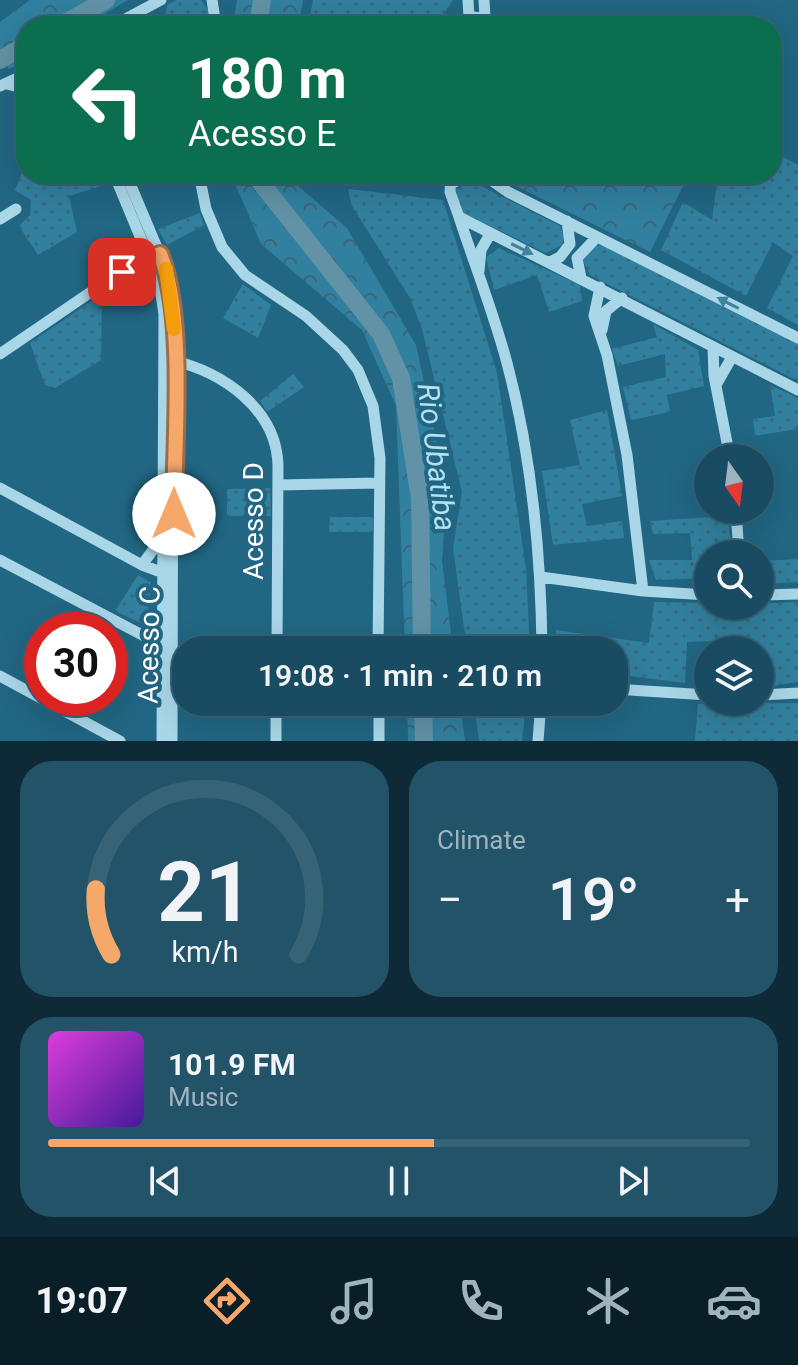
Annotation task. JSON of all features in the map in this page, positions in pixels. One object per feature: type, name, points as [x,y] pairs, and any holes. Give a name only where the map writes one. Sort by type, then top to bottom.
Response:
[{"type":"street","points":[[131,16],[161,0]]},
{"type":"street","name":"Acesso C","points":[[119,184],[154,256]]},
{"type":"street","name":"Acesso C","points":[[129,184],[154,256],[164,305],[170,360],[168,629],[162,741]]},
{"type":"street","points":[[201,184],[206,209],[222,247],[245,275],[325,331],[358,370],[377,418],[378,636]]},
{"type":"street","points":[[451,184],[516,403],[535,507],[542,636]]},
{"type":"street","points":[[496,184],[798,338]]},
{"type":"street","points":[[0,219],[16,209]]},
{"type":"street","points":[[459,217],[798,390]]},
{"type":"street","points":[[550,262],[560,257],[570,244],[567,221]]},
{"type":"street","points":[[479,276],[481,250],[490,234]]},
{"type":"street","points":[[581,278],[577,258],[597,237]]},
{"type":"street","points":[[0,354],[154,256]]},
{"type":"street","points":[[600,287],[594,316],[603,338]]},
{"type":"street","points":[[622,298],[602,319],[603,338],[633,493],[643,591]]},
{"type":"street","points":[[713,347],[716,386],[727,444]]},
{"type":"street","points":[[716,386],[732,357]]},
{"type":"street","name":"Acesso C","points":[[169,575],[164,536],[170,360]]},
{"type":"street","name":"Acesso D","points":[[170,360],[197,369],[250,399],[261,411],[278,450],[277,636]]},
{"type":"street","points":[[278,485],[378,483]]},
{"type":"street","points":[[0,488],[142,565],[169,575]]},
{"type":"street","points":[[142,565],[164,536]]},
{"type":"street","points":[[0,560],[144,636],[167,653]]},
{"type":"street","points":[[541,577],[643,591],[694,594]]},
{"type":"street","points":[[774,595],[798,594]]},
{"type":"street","points":[[144,636],[168,629]]},
{"type":"street","name":"Acesso C","points":[[167,653],[172,741]]},
{"type":"street","points":[[0,676],[120,741]]},
{"type":"street","points":[[628,690],[694,694]]},
{"type":"street","points":[[774,694],[798,693]]},
{"type":"street","points":[[276,716],[276,741]]},
{"type":"street","points":[[379,716],[379,741]]},
{"type":"street","points":[[538,741],[540,716]]},
{"type":"green space","points":[[30,0],[128,0],[101,16],[16,16],[16,65],[9,69],[0,52],[0,22]]},
{"type":"green space","points":[[177,0],[201,0],[210,13],[209,16],[165,16],[167,5]]},
{"type":"green space","points":[[237,0],[303,0],[301,16],[235,16]]},
{"type":"green space","points":[[313,0],[453,0],[443,16],[310,16]]},
{"type":"green space","points":[[782,156],[798,165],[798,325],[767,308],[793,256],[773,242],[746,296],[661,250],[683,202],[712,220],[717,184],[782,184]]},
{"type":"green space","points":[[17,184],[65,184],[67,187],[73,184],[108,184],[69,196],[77,232],[38,255],[19,226],[30,215],[31,200],[15,190]]},
{"type":"green space","points":[[235,184],[296,184],[347,228],[416,345],[447,490],[442,560],[451,636],[404,636],[396,406],[362,330],[261,244]]},
{"type":"green space","points":[[464,184],[478,184],[560,226],[564,237],[562,245],[546,253],[461,212],[454,191]]},
{"type":"green space","points":[[512,184],[684,184],[650,252]]},
{"type":"green space","points":[[348,189],[443,200],[497,373],[526,569],[529,636],[465,636],[453,548],[462,492],[422,329],[410,298],[352,206]]},
{"type":"green space","points":[[200,213],[204,225],[167,245],[158,229]]},
{"type":"green space","points":[[596,245],[605,246],[798,342],[798,381],[590,275],[583,260]]},
{"type":"green space","points":[[499,248],[580,285],[582,301],[549,312],[537,275],[494,290],[486,257]]},
{"type":"green space","points":[[243,284],[271,305],[258,338],[223,318]]},
{"type":"green space","points":[[102,294],[101,360],[55,388],[45,385],[30,343]]},
{"type":"green space","points":[[653,324],[698,350],[704,386],[667,395],[670,412],[631,420],[623,387],[666,377],[665,354],[618,366],[612,349],[657,337]]},
{"type":"green space","points":[[293,374],[304,387],[267,412],[260,401]]},
{"type":"green space","points":[[770,385],[798,398],[798,429],[755,436],[753,419],[775,416]]},
{"type":"green space","points":[[607,410],[622,496],[582,504],[587,526],[622,521],[624,538],[553,545],[542,471],[580,465],[570,420]]},
{"type":"green space","points":[[270,488],[271,516],[227,516],[227,489]]},
{"type":"green space","points":[[330,517],[373,517],[373,532],[329,532]]},
{"type":"green space","points":[[694,518],[694,524],[729,524],[731,540],[694,540],[694,579],[656,580],[649,560],[692,560],[690,533],[653,534],[650,521]]},
{"type":"green space","points":[[798,559],[798,582],[774,583],[774,560]]},
{"type":"green space","points":[[138,575],[151,582],[147,626],[128,617],[128,612],[115,611]]},
{"type":"green space","points":[[654,602],[694,603],[694,620],[774,620],[774,603],[798,602],[798,682],[774,686],[774,636],[694,636],[694,642],[687,642],[685,683],[628,676],[628,640],[649,643]]},
{"type":"green space","points":[[556,630],[599,636],[555,636]]},
{"type":"green space","points":[[774,703],[798,703],[798,741],[695,741],[697,716],[774,716]]},
{"type":"green space","points":[[407,716],[462,716],[465,741],[408,741]]},
{"type":"green space","points":[[476,716],[525,716],[522,741],[479,741]]},
{"type":"waterway","points":[[78,16],[106,0]]},
{"type":"waterway","name":"Rio Ubatiba","points":[[260,16],[262,0]]},
{"type":"waterway","points":[[0,60],[16,51]]},
{"type":"waterway","name":"Rio Ubatiba","points":[[262,184],[381,334],[401,378],[420,498],[422,636]]},
{"type":"waterway","name":"Rio Ubatiba","points":[[423,716],[424,741]]},
{"type":"slow traffic","points":[[166,269],[174,329]]},
{"type":"route","points":[[122,272],[160,254],[169,282],[175,361],[174,514]]}]
